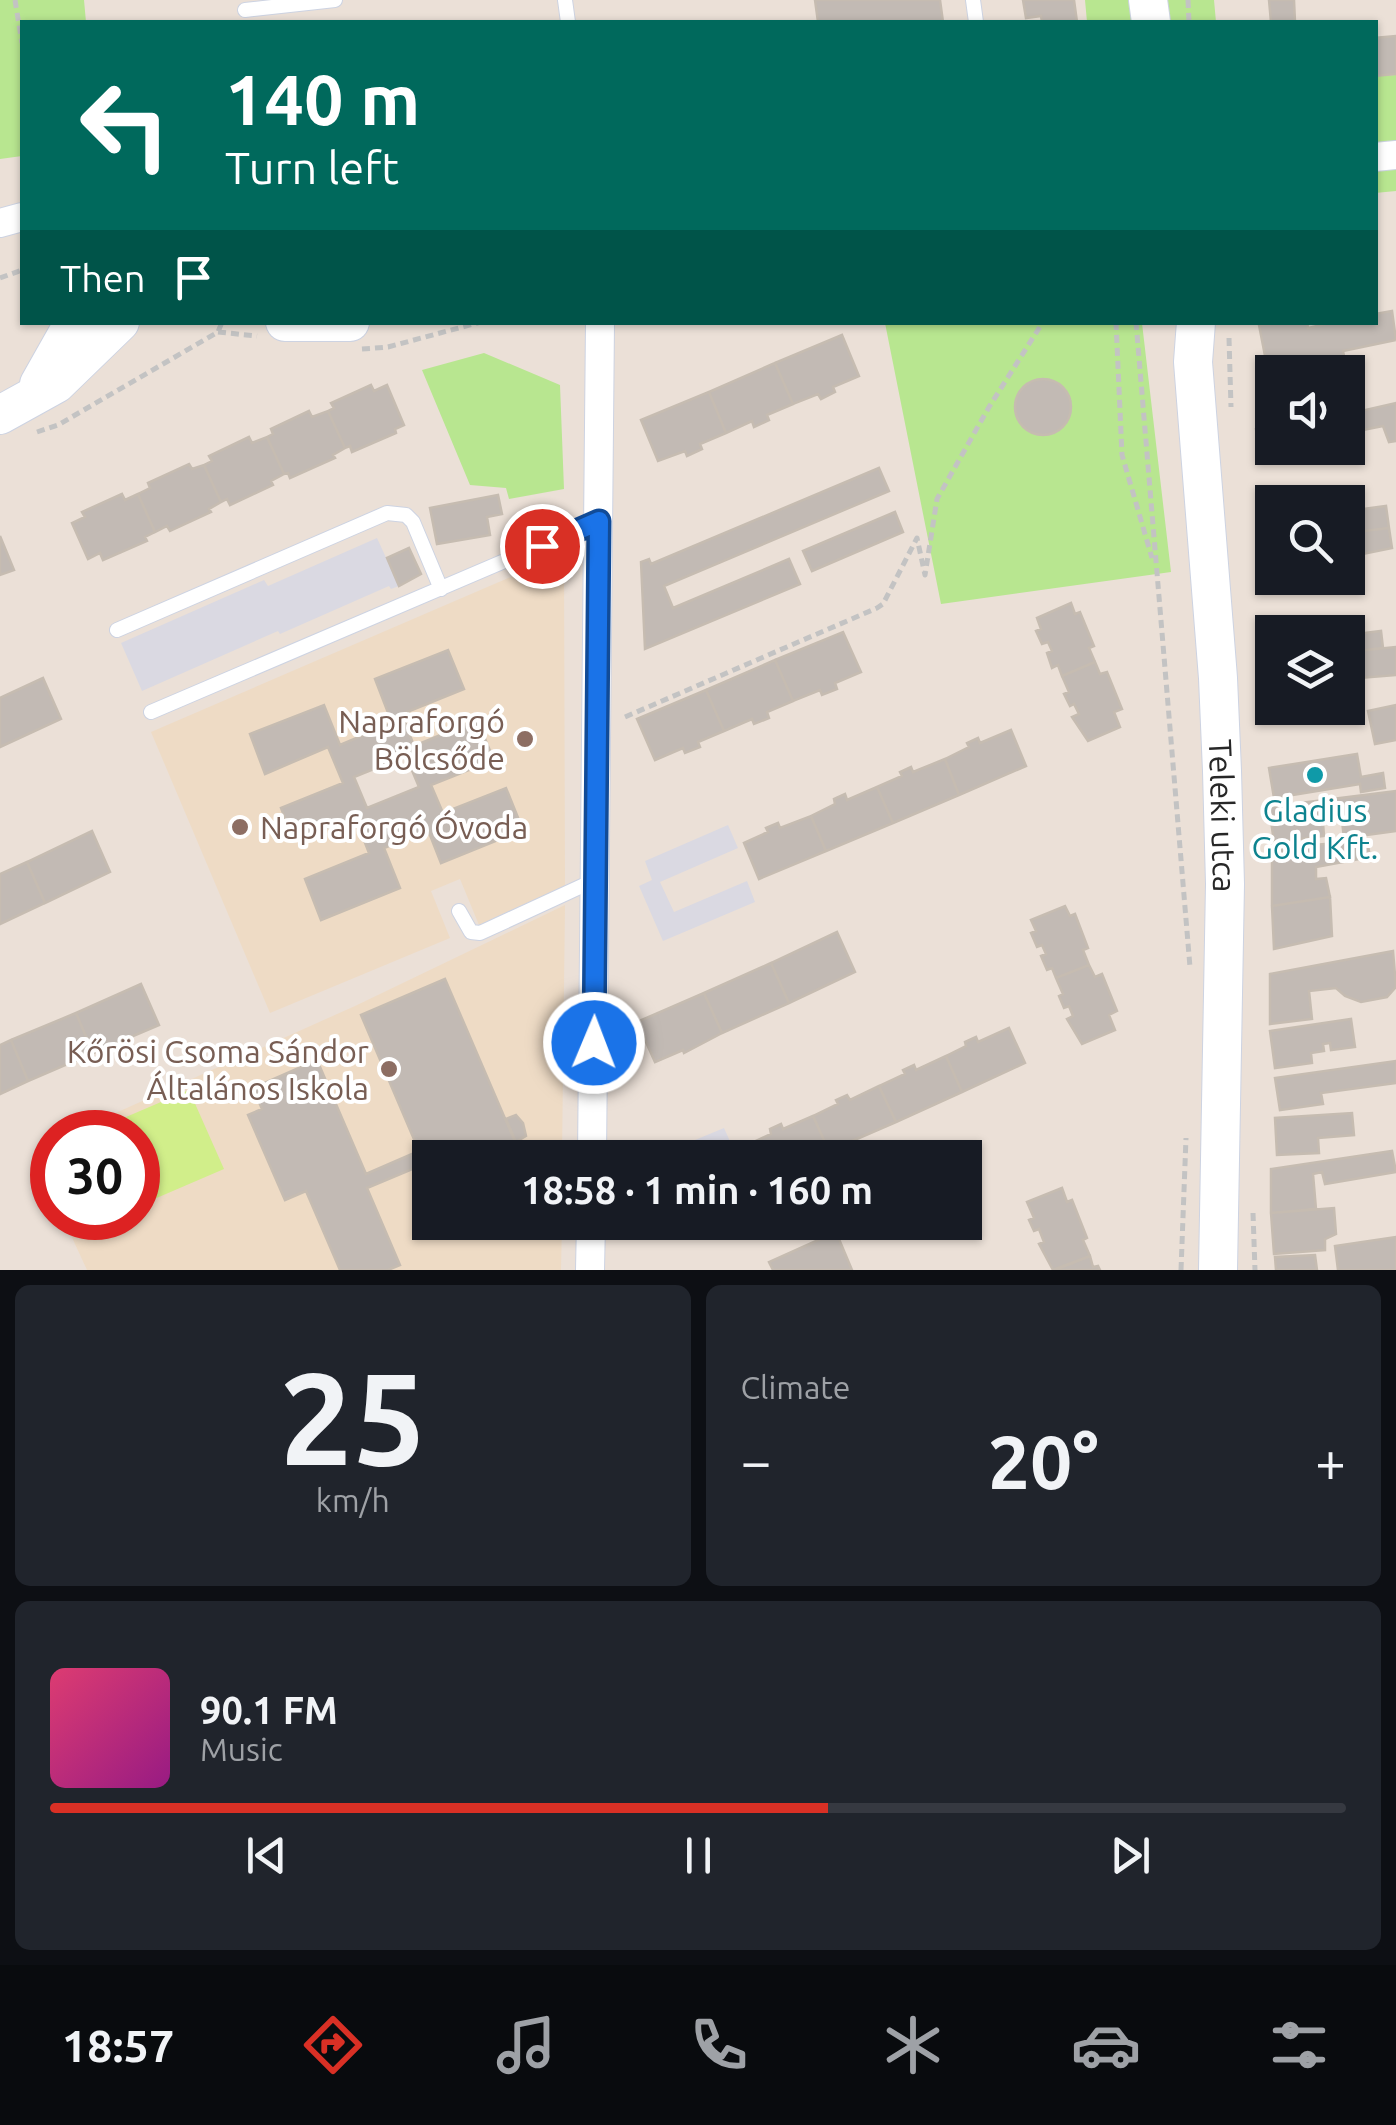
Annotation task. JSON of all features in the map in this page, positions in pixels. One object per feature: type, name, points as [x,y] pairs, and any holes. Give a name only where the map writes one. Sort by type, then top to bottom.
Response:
[{"type":"street","points":[[20,416],[72,325]]},
{"type":"street","points":[[20,416],[117,325]]},
{"type":"street","points":[[301,325],[360,336]]},
{"type":"street","points":[[592,1140],[600,325]]},
{"type":"street","name":"Teleki utca","points":[[1178,325],[1193,362]]},
{"type":"street","name":"Teleki utca","points":[[1196,325],[1193,362],[1222,771],[1225,904],[1218,1270]]},
{"type":"street","points":[[590,1270],[591,1240]]},
{"type":"lane","points":[[245,11],[335,0]]},
{"type":"lane","points":[[117,630],[387,513],[406,515],[413,522],[442,589]]},
{"type":"lane","points":[[151,712],[599,521]]},
{"type":"lane","points":[[459,911],[471,932],[480,933],[596,880]]},
{"type":"path","points":[[15,0],[20,31]]},
{"type":"path","points":[[20,416],[74,416],[218,332],[221,325]]},
{"type":"path","points":[[360,336],[455,325]]},
{"type":"path","points":[[625,718],[877,608],[883,604],[917,538],[925,575],[937,500],[1041,325]]},
{"type":"path","points":[[1116,325],[1122,455],[1156,570]]},
{"type":"path","points":[[1136,325],[1191,981]]},
{"type":"path","points":[[1181,1270],[1186,1135]]},
{"type":"shaded area","points":[[377,538],[399,586],[389,586],[280,634],[278,631],[142,691],[121,643],[264,580],[268,586]]},
{"type":"shaded area","points":[[564,554],[565,886],[479,925],[460,879],[431,891],[450,938],[270,1013],[151,732]],"holes":[[[448,650],[464,689],[402,714],[414,745],[477,720],[493,760],[431,785],[443,813],[522,830],[442,863],[428,830],[384,848],[400,888],[321,920],[305,879],[369,853],[355,817],[295,841],[281,809],[343,783],[328,747],[266,774],[250,735],[324,705],[340,745],[392,723],[375,679]]]},
{"type":"shaded area","points":[[728,825],[738,848],[660,882],[674,912],[747,881],[755,902],[663,941],[639,886],[652,880],[645,861]]},
{"type":"shaded area","name":"Kőrösi Csoma Sándor Általános Iskola","points":[[565,905],[562,1140],[412,1140],[412,1240],[562,1240],[561,1270],[87,1270],[73,1240],[160,1240],[160,1110],[122,1110],[355,1006]]},
{"type":"shaded area","points":[[724,1128],[729,1140],[695,1140]]},
{"type":"green space","points":[[0,0],[84,0],[86,20],[20,20],[20,156],[0,159]]},
{"type":"green space","points":[[1085,0],[1214,0],[1216,20],[1087,20]]},
{"type":"green space","points":[[1396,75],[1396,191],[1378,193],[1378,76]]},
{"type":"green space","points":[[885,325],[1142,325],[1171,572],[941,604]]},
{"type":"green space","points":[[484,353],[560,385],[564,489],[509,499],[506,488],[470,485],[422,370]]},
{"type":"green space","points":[[189,1090],[224,1169],[160,1197],[160,1110],[142,1110]]},
{"type":"building","points":[[815,0],[940,0],[943,20],[818,20]]},
{"type":"building","points":[[1023,0],[1074,0],[1077,20],[1026,18]]},
{"type":"building","points":[[1269,0],[1294,0],[1295,20],[1271,20]]},
{"type":"building","points":[[1396,36],[1396,74],[1378,76],[1378,38]]},
{"type":"building","points":[[1392,311],[1396,340],[1343,351],[1344,355],[1265,355],[1259,325],[1308,328],[1378,325],[1378,313]]},
{"type":"building","points":[[842,335],[859,376],[833,387],[835,392],[821,399],[818,394],[793,404],[775,363]]},
{"type":"building","points":[[775,363],[793,404],[767,415],[769,420],[754,427],[752,421],[726,433],[709,392]]},
{"type":"building","points":[[1043,379],[1063,387],[1071,407],[1063,427],[1043,435],[1023,427],[1015,407],[1023,387]]},
{"type":"building","points":[[371,385],[374,391],[387,385],[404,425],[395,429],[396,433],[352,452],[350,446],[345,448],[328,411],[334,408],[331,403]]},
{"type":"building","points":[[709,392],[726,433],[700,444],[702,449],[687,456],[685,451],[658,461],[641,420]]},
{"type":"building","points":[[1396,403],[1396,441],[1389,442],[1383,426],[1365,430],[1365,410]]},
{"type":"building","points":[[309,411],[312,417],[328,411],[345,448],[333,455],[335,458],[290,478],[288,473],[284,474],[267,437],[273,434],[271,429]]},
{"type":"building","points":[[249,437],[252,443],[267,437],[284,474],[271,481],[273,485],[230,505],[227,499],[221,502],[204,465],[212,461],[209,456]]},
{"type":"building","points":[[189,464],[192,469],[204,465],[221,502],[209,509],[211,512],[170,531],[167,526],[155,532],[138,494],[150,488],[148,483]]},
{"type":"building","points":[[879,468],[889,491],[664,586],[673,608],[789,559],[800,584],[645,649],[641,562],[649,559],[651,564]]},
{"type":"building","points":[[122,494],[125,500],[138,494],[155,532],[145,537],[147,541],[103,560],[100,553],[88,559],[72,523],[85,517],[82,512]]},
{"type":"building","points":[[498,495],[502,514],[487,517],[490,535],[437,544],[430,508]]},
{"type":"building","points":[[1386,506],[1389,528],[1365,531],[1365,509]]},
{"type":"building","points":[[895,512],[903,532],[812,571],[803,551]]},
{"type":"building","points":[[1389,528],[1392,548],[1365,554],[1365,531]]},
{"type":"building","points":[[0,536],[14,570],[0,575]]},
{"type":"building","points":[[409,548],[421,574],[399,586],[387,558]]},
{"type":"building","points":[[1071,603],[1075,614],[1080,612],[1094,646],[1089,648],[1095,662],[1062,676],[1058,665],[1052,668],[1048,642],[1042,644],[1036,631],[1041,629],[1037,618]]},
{"type":"building","points":[[1381,631],[1383,648],[1365,650],[1365,633]]},
{"type":"building","points":[[843,632],[861,672],[835,683],[837,689],[822,695],[820,690],[793,701],[775,660]]},
{"type":"building","points":[[1396,647],[1396,675],[1365,678],[1365,650]]},
{"type":"building","points":[[448,650],[464,689],[402,714],[414,746],[477,720],[494,760],[431,785],[443,813],[506,788],[523,830],[441,863],[428,830],[384,848],[400,888],[321,920],[305,879],[369,853],[355,817],[294,841],[281,808],[343,783],[328,747],[265,774],[250,734],[324,705],[340,745],[392,723],[375,679]],"holes":[[[406,756],[419,787],[367,808],[354,777]]]},
{"type":"building","points":[[775,660],[793,701],[767,712],[769,718],[754,724],[752,719],[724,731],[706,690]]},
{"type":"building","points":[[1095,662],[1100,674],[1107,672],[1122,709],[1114,712],[1120,727],[1088,741],[1072,717],[1079,714],[1064,694],[1069,692],[1062,676]]},
{"type":"building","points":[[43,678],[61,719],[0,747],[0,698]]},
{"type":"building","points":[[706,690],[724,731],[698,742],[700,747],[685,753],[683,748],[655,760],[637,719]]},
{"type":"building","points":[[1396,705],[1396,740],[1375,744],[1368,711]]},
{"type":"building","points":[[1011,730],[1026,766],[959,795],[945,759],[978,738],[980,743]]},
{"type":"building","name":"Gladius Gold Kft.","points":[[1357,754],[1361,777],[1383,773],[1385,788],[1361,792],[1360,784],[1274,798],[1269,768]]},
{"type":"building","points":[[945,759],[959,795],[893,823],[877,787],[902,776],[900,772],[911,767],[913,772]]},
{"type":"building","points":[[877,787],[893,823],[826,851],[811,816],[845,794],[847,800]]},
{"type":"building","points":[[1396,791],[1396,831],[1344,838],[1342,821],[1323,823],[1324,836],[1274,842],[1269,807]]},
{"type":"building","points":[[811,816],[826,851],[759,879],[744,843],[778,823],[780,828]]},
{"type":"building","points":[[92,831],[110,872],[45,903],[27,862]]},
{"type":"building","points":[[1367,840],[1370,857],[1316,867],[1316,879],[1326,878],[1330,897],[1272,906],[1272,849]]},
{"type":"building","points":[[27,862],[45,903],[0,924],[0,874]]},
{"type":"building","points":[[1330,897],[1332,936],[1274,949],[1272,906]]},
{"type":"building","points":[[1065,906],[1070,916],[1075,914],[1088,948],[1083,950],[1089,965],[1056,978],[1041,956],[1046,954],[1042,945],[1037,947],[1031,920]]},
{"type":"building","points":[[837,932],[855,972],[789,1003],[771,963]]},
{"type":"building","points":[[1393,951],[1396,987],[1387,997],[1361,1002],[1336,988],[1309,991],[1312,1019],[1270,1024],[1270,974]]},
{"type":"building","points":[[771,963],[789,1003],[722,1033],[704,993]]},
{"type":"building","points":[[1089,965],[1095,977],[1102,974],[1117,1011],[1109,1015],[1115,1030],[1082,1044],[1067,1019],[1073,1016],[1069,1006],[1064,1008],[1056,978]]},
{"type":"building","points":[[445,979],[514,1140],[414,1140],[361,1015]]},
{"type":"building","points":[[141,984],[159,1025],[93,1053],[76,1013]]},
{"type":"building","points":[[704,993],[722,1033],[684,1053],[683,1050],[655,1062],[637,1022]]},
{"type":"building","points":[[76,1013],[93,1053],[28,1081],[11,1040]]},
{"type":"building","points":[[1351,1019],[1355,1047],[1331,1050],[1330,1043],[1323,1044],[1324,1051],[1311,1053],[1312,1063],[1275,1068],[1270,1031]]},
{"type":"building","points":[[1009,1028],[1025,1063],[962,1092],[946,1056],[976,1037],[978,1042]]},
{"type":"building","points":[[11,1040],[28,1081],[0,1094],[0,1045]]},
{"type":"building","points":[[946,1056],[962,1092],[896,1122],[879,1086],[905,1074],[903,1070],[914,1065],[916,1070]]},
{"type":"building","points":[[317,1060],[366,1174],[412,1154],[412,1169],[367,1188],[400,1265],[388,1270],[340,1270],[306,1191],[285,1200],[248,1115],[262,1109],[253,1088]]},
{"type":"building","points":[[1396,1061],[1396,1083],[1321,1093],[1323,1104],[1280,1110],[1275,1078]]},
{"type":"building","points":[[879,1086],[896,1122],[854,1140],[824,1140],[813,1116],[847,1095],[850,1100]]},
{"type":"building","points":[[1352,1113],[1354,1135],[1318,1138],[1319,1153],[1277,1155],[1275,1118]]},
{"type":"building","points":[[516,1115],[526,1136],[515,1140],[506,1119]]},
{"type":"building","points":[[813,1116],[824,1140],[758,1140],[781,1124],[783,1129]]},
{"type":"building","points":[[1392,1151],[1396,1172],[1325,1184],[1322,1172],[1313,1174],[1316,1209],[1271,1213],[1271,1169]]},
{"type":"building","points":[[1062,1188],[1067,1202],[1072,1200],[1090,1256],[1053,1270],[1039,1244],[1044,1242],[1039,1229],[1034,1231],[1029,1220],[1034,1218],[1027,1202]]},
{"type":"building","points":[[1334,1208],[1336,1234],[1325,1239],[1325,1250],[1274,1254],[1271,1213]]},
{"type":"building","points":[[1396,1237],[1396,1270],[1338,1270],[1335,1246]]},
{"type":"building","points":[[818,1240],[839,1240],[852,1270],[773,1270],[769,1262]]},
{"type":"building","points":[[1315,1255],[1317,1270],[1276,1270],[1275,1257]]},
{"type":"building","points":[[1090,1256],[1093,1267],[1100,1270],[1055,1270]]},
{"type":"place","name":"Napraforgó Bölcsőde","points":[[525,739]]},
{"type":"place","name":"Gladius Gold Kft.","points":[[1315,775]]},
{"type":"place","name":"Napraforgó Óvoda","points":[[240,827]]},
{"type":"place","name":"Kőrösi Csoma Sándor Általános Iskola","points":[[389,1069]]},
{"type":"route","points":[[542,546],[599,521],[594,1043]]}]
